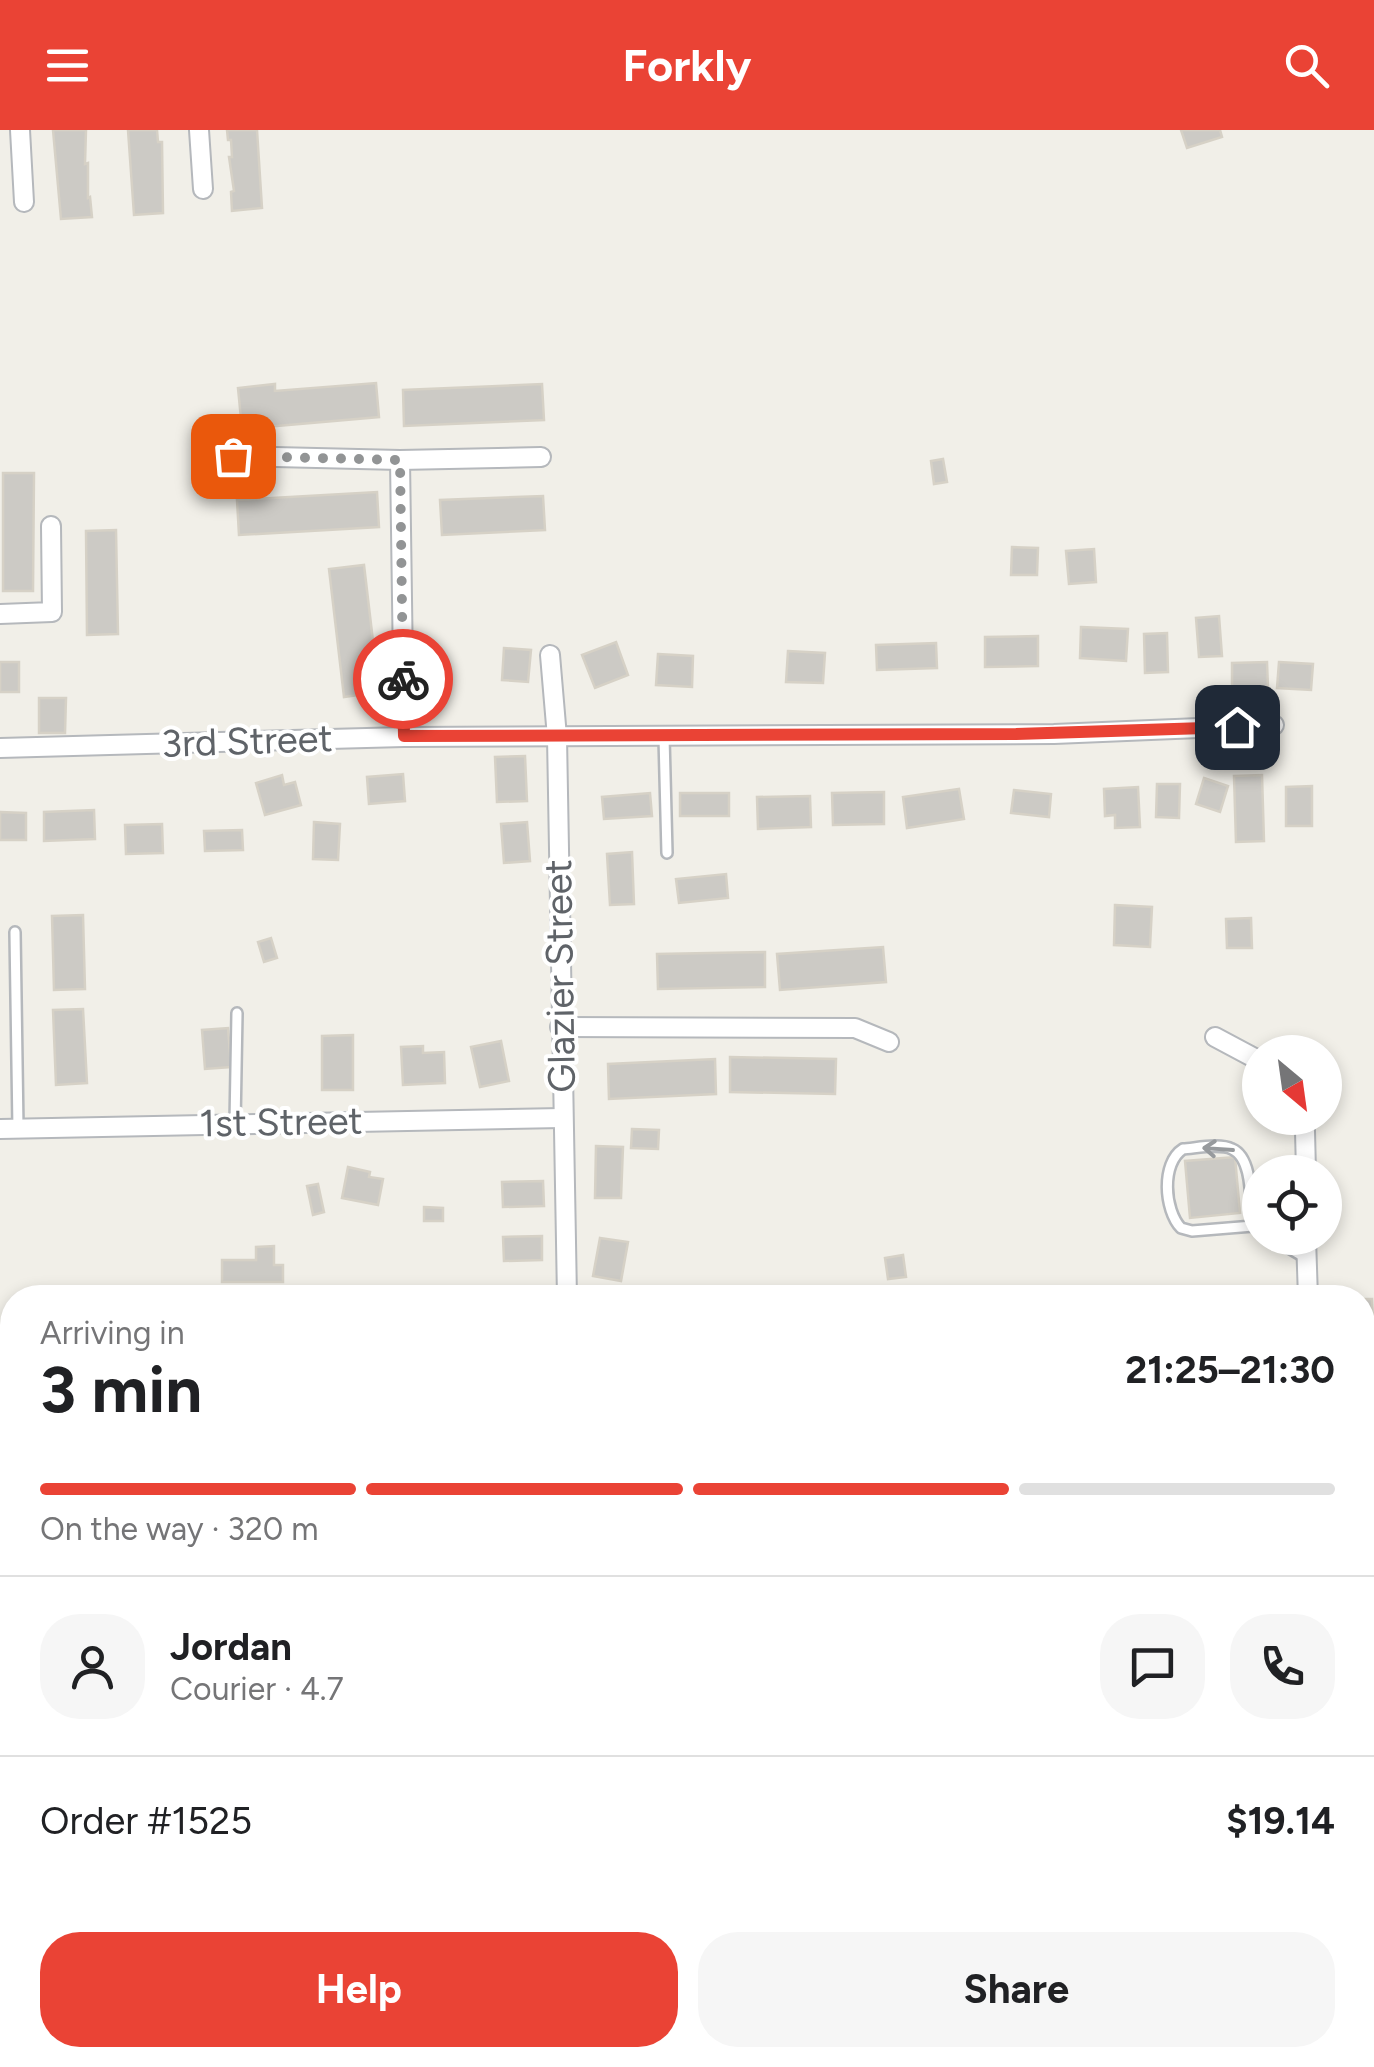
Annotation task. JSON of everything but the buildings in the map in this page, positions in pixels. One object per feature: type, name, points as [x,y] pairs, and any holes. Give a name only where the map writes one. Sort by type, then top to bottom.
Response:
[{"type":"street","points":[[20,130],[24,202]]},
{"type":"street","points":[[199,130],[203,188]]},
{"type":"street","points":[[233,456],[400,460],[541,457]]},
{"type":"street","points":[[400,460],[404,736]]},
{"type":"street","points":[[0,614],[52,612],[52,526]]},
{"type":"street","name":"Glazier Street","points":[[550,654],[557,737],[567,1285]]},
{"type":"street","name":"3rd Street","points":[[0,748],[404,736],[1054,734],[1274,725]]},
{"type":"street","points":[[560,1026],[855,1028],[888,1042]]},
{"type":"street","points":[[1214,1038],[1242,1053]]},
{"type":"street","name":"1st Street","points":[[9,1128],[562,1118]]},
{"type":"street","points":[[1307,1255],[1308,1285]]},
{"type":"lane","points":[[664,737],[667,853]]},
{"type":"lane","points":[[9,1128],[15,932]]},
{"type":"lane","points":[[235,1124],[237,1013]]},
{"type":"lane","points":[[1230,1147],[1237,1151],[1246,1165],[1256,1228],[1182,1228],[1170,1210],[1169,1166],[1176,1152],[1183,1148],[1230,1147]]},
{"type":"lane","points":[[1300,1255],[1307,1259]]},
{"type":"way so far","points":[[233,456],[400,460],[403,679]]},
{"type":"route","points":[[403,679],[404,736],[791,737],[1237,727]]}]
